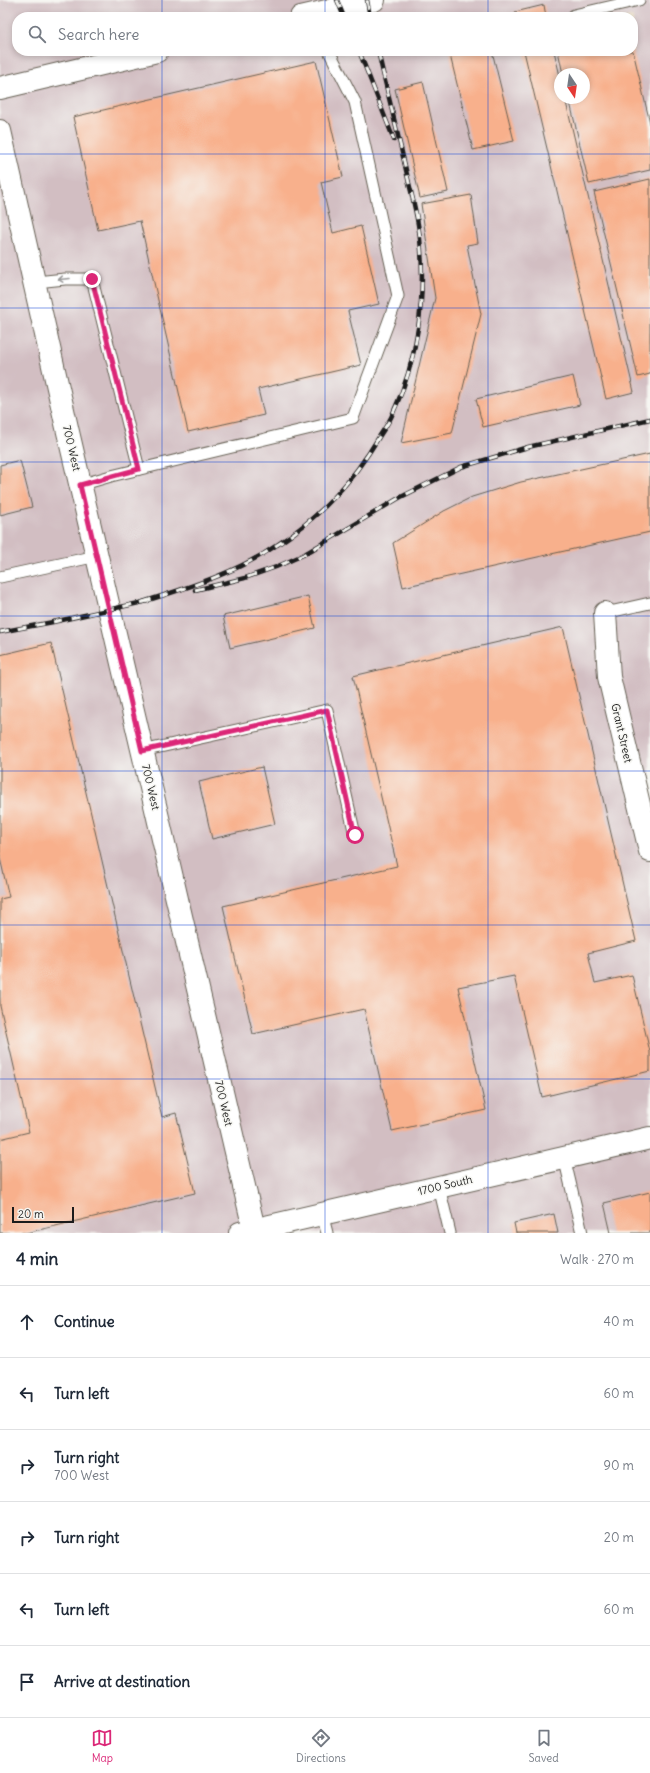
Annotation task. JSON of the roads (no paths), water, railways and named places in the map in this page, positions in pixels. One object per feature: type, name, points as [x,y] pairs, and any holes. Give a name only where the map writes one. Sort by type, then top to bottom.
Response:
[{"type":"street","points":[[324,12],[374,0]]},
{"type":"street","points":[[0,88],[136,56]]},
{"type":"street","name":"700 West","points":[[0,131],[36,282],[80,485],[142,751],[249,1232]]},
{"type":"street","name":"Grant Street","points":[[605,613],[610,677],[650,851]]},
{"type":"street","name":"1700 South","points":[[249,1232],[325,1223],[439,1187],[650,1138]]},
{"type":"lane","points":[[587,12],[639,0]]},
{"type":"lane","points":[[80,485],[139,469],[352,418],[398,296],[355,102],[332,56]]},
{"type":"lane","points":[[36,282],[65,279],[92,279],[139,469]]},
{"type":"lane","points":[[0,577],[97,556]]},
{"type":"lane","points":[[605,613],[650,603]]},
{"type":"lane","points":[[142,751],[327,710],[355,835]]},
{"type":"lane","points":[[564,1157],[582,1233]]},
{"type":"lane","points":[[439,1187],[450,1233]]},
{"type":"railway","points":[[337,0],[342,12]]},
{"type":"railway","points":[[367,0],[369,12]]},
{"type":"railway","points":[[361,56],[394,140]]},
{"type":"railway","points":[[143,602],[195,585],[246,564],[277,545],[308,522],[334,497],[358,469],[387,425],[402,393],[409,371],[418,328],[421,305],[422,261],[416,213],[379,56]]},
{"type":"railway","points":[[195,590],[245,578],[276,567],[303,555],[399,498],[461,467],[528,447],[650,419]]},
{"type":"railway","points":[[0,632],[148,601]]}]
